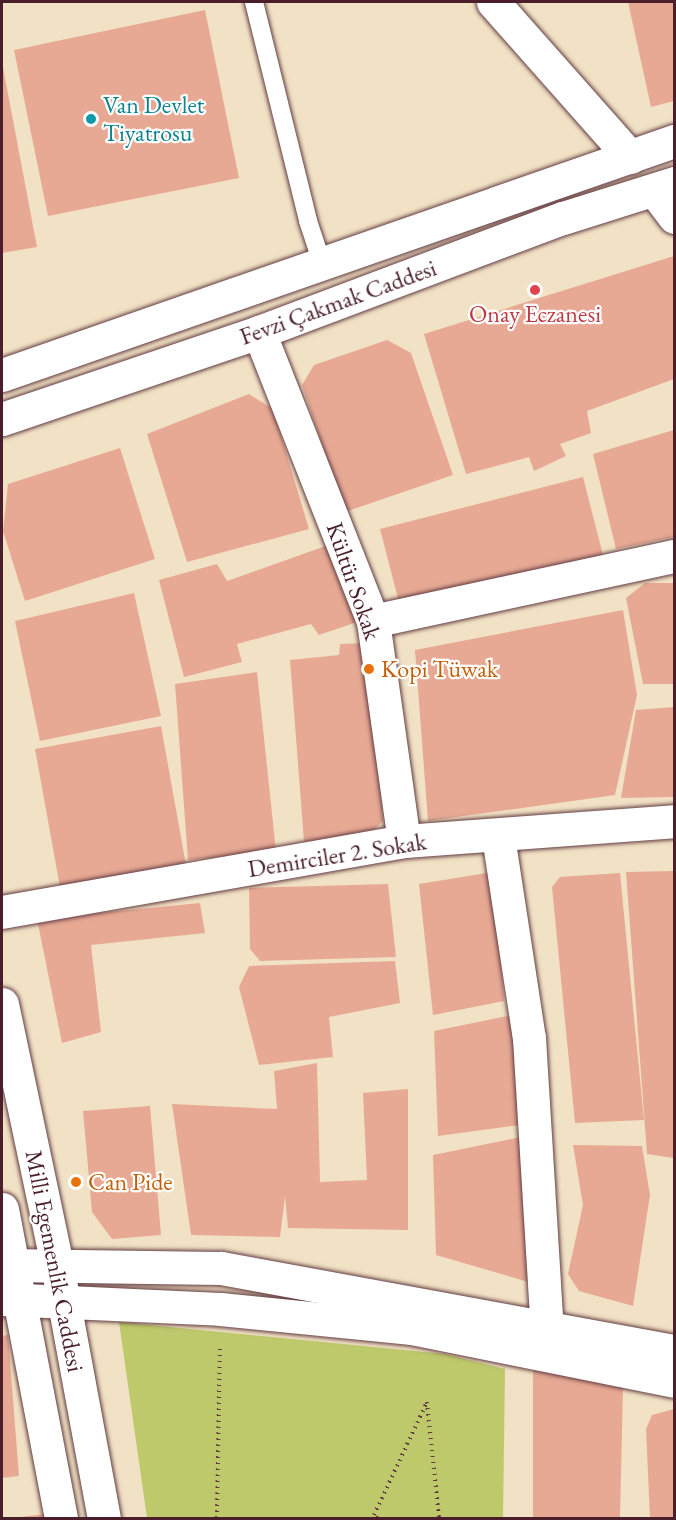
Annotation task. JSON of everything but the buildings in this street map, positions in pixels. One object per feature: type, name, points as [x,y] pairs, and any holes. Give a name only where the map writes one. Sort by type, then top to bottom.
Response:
[{"type":"street","points":[[493,2],[630,157]]},
{"type":"street","name":"Fevzi Çakmak Caddesi","points":[[2,375],[323,266],[675,141]]},
{"type":"street","name":"Fevzi Çakmak Caddesi","points":[[2,419],[259,332],[563,218],[664,187]]},
{"type":"street","points":[[664,187],[675,217]]},
{"type":"street","name":"Kültür Sokak","points":[[259,332],[373,621],[404,841]]},
{"type":"street","points":[[373,621],[675,556]]},
{"type":"street","name":"Demirciler 2. Sokak","points":[[2,912],[404,841],[498,836],[675,821]]},
{"type":"street","points":[[498,836],[529,1038],[547,1330]]},
{"type":"street","name":"Milli Egemenlik Caddesi","points":[[2,1004],[57,1264],[104,1518]]},
{"type":"street","name":"Milli Egemenlik Caddesi","points":[[2,1209],[10,1299],[61,1518]]},
{"type":"street","points":[[7,1264],[221,1268],[675,1352]]},
{"type":"street","points":[[10,1299],[220,1309],[412,1328],[675,1381]]},
{"type":"lane","points":[[254,2],[308,221],[323,266]]},
{"type":"path","points":[[217,1518],[220,1309]]},
{"type":"path","points":[[377,1518],[375,1515],[426,1402],[439,1518]]},
{"type":"green space","points":[[119,1322],[445,1354],[505,1369],[503,1518],[147,1518]]},
{"type":"place","name":"Van Devlet Tiyatrosu","points":[[91,119]]},
{"type":"place","name":"Onay Eczanesi","points":[[535,290]]},
{"type":"place","name":"Kopi Tüwak","points":[[369,669]]},
{"type":"place","name":"Can Pide","points":[[76,1182]]}]
